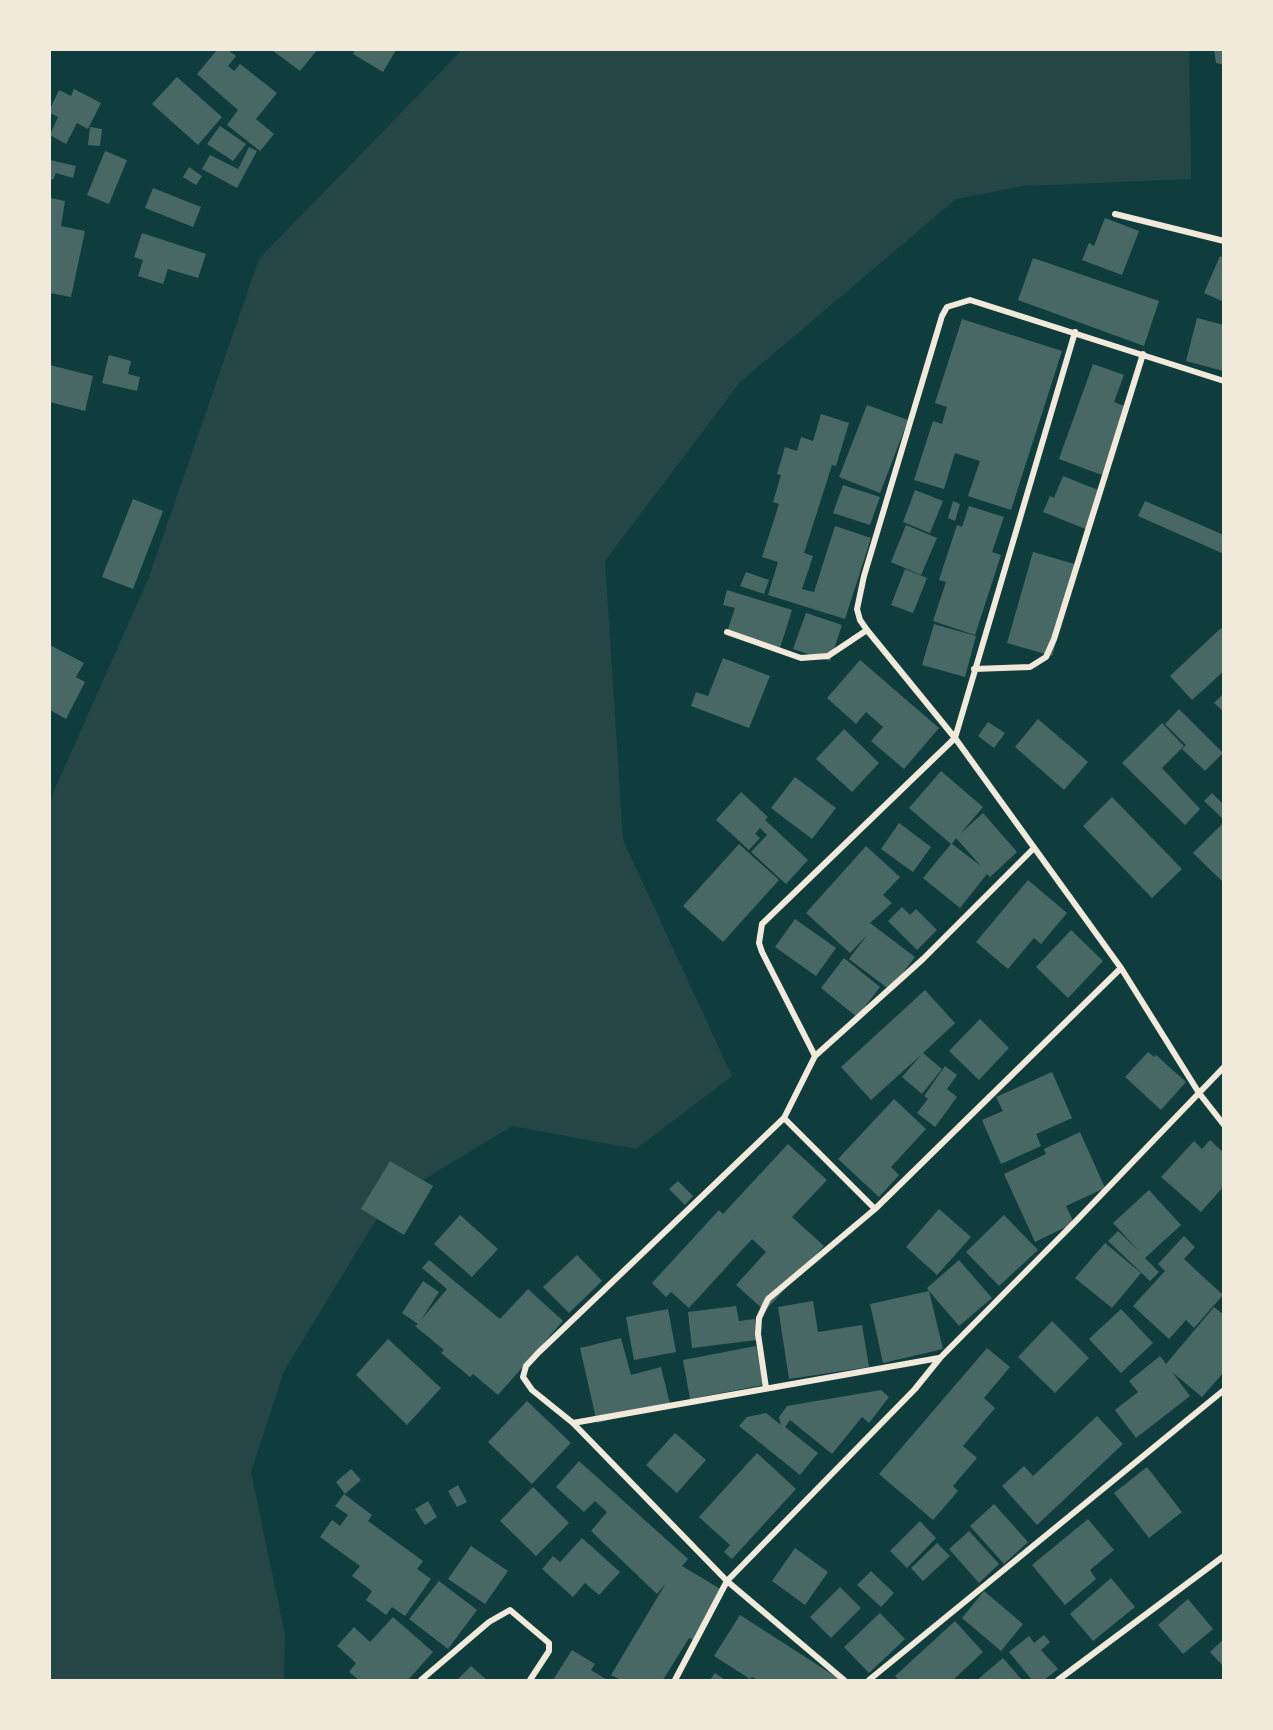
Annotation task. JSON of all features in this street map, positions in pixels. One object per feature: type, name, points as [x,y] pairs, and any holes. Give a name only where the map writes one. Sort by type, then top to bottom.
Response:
[{"type":"street","points":[[1115,214],[1224,241]]},
{"type":"street","points":[[1224,381],[970,300],[947,307],[942,316],[864,576],[857,609],[860,620],[867,630],[955,738],[1121,968],[1199,1093],[1224,1125]]},
{"type":"street","points":[[815,1056],[762,952],[759,943],[762,924],[955,738],[1076,332]]},
{"type":"street","points":[[974,669],[1030,667],[1046,657],[1054,639],[1143,354]]},
{"type":"street","points":[[727,632],[801,658],[828,656],[867,630]]},
{"type":"street","points":[[843,1680],[727,1581],[573,1423],[532,1390],[523,1377],[526,1366],[784,1118],[815,1056],[923,959],[1033,849]]},
{"type":"street","points":[[766,1388],[758,1335],[759,1318],[768,1299],[875,1209],[1121,968]]},
{"type":"street","points":[[675,1680],[727,1581],[915,1389],[940,1358],[1224,1067]]},
{"type":"street","points":[[784,1118],[875,1209]]},
{"type":"street","points":[[573,1423],[940,1358]]},
{"type":"street","points":[[869,1680],[1224,1390]]},
{"type":"street","points":[[1058,1680],[1224,1556]]},
{"type":"street","points":[[421,1680],[489,1622],[510,1610],[549,1643],[546,1658],[530,1680]]},
{"type":"shaded area","points":[[462,50],[1189,50],[1191,179],[1023,186],[956,199],[740,382],[605,561],[623,840],[732,1076],[636,1149],[512,1126],[387,1202],[284,1371],[251,1472],[285,1635],[284,1680],[50,1680],[50,800],[149,577],[259,259]]},
{"type":"building","points":[[217,50],[228,50],[236,56],[228,66],[234,71],[240,64],[277,93],[256,119],[274,134],[260,151],[227,125],[238,110],[197,74]]},
{"type":"building","points":[[272,50],[317,50],[300,71]]},
{"type":"building","points":[[355,50],[396,50],[383,72],[353,54]]},
{"type":"building","points":[[1214,50],[1224,50],[1224,65],[1216,63]]},
{"type":"building","points":[[177,77],[222,117],[198,145],[152,104]]},
{"type":"building","points":[[74,89],[101,103],[88,129],[77,123],[66,144],[50,135],[58,117],[50,113],[50,109],[59,90],[71,96]]},
{"type":"building","points":[[220,126],[246,144],[233,161],[207,144]]},
{"type":"building","points":[[90,127],[102,129],[100,146],[88,145]]},
{"type":"building","points":[[249,147],[257,151],[237,188],[202,169],[210,155],[238,169]]},
{"type":"building","points":[[105,151],[127,160],[109,204],[87,195]]},
{"type":"building","points":[[50,160],[76,166],[73,178],[56,173],[53,180],[50,179]]},
{"type":"building","points":[[189,167],[202,176],[196,185],[183,177]]},
{"type":"building","points":[[153,188],[201,207],[193,227],[145,208]]},
{"type":"building","points":[[50,198],[65,201],[61,226],[85,231],[71,297],[50,293]]},
{"type":"building","points":[[1105,218],[1139,231],[1122,275],[1082,260],[1089,243],[1094,246]]},
{"type":"building","points":[[142,233],[206,254],[198,278],[168,269],[163,284],[138,276],[143,260],[134,257]]},
{"type":"building","points":[[1220,256],[1224,258],[1224,302],[1204,293]]},
{"type":"building","points":[[1033,258],[1159,301],[1144,346],[1018,300]]},
{"type":"building","points":[[1197,318],[1224,325],[1223,371],[1186,361]]},
{"type":"building","points":[[962,319],[1062,351],[1011,510],[968,496],[980,461],[955,453],[944,489],[914,480],[933,421],[942,424],[947,407],[935,403]]},
{"type":"building","points":[[109,355],[131,361],[128,374],[140,377],[137,391],[102,383]]},
{"type":"building","points":[[1093,364],[1124,375],[1114,402],[1127,407],[1102,475],[1059,459]]},
{"type":"building","points":[[50,365],[93,376],[85,411],[50,402]]},
{"type":"building","points":[[867,405],[908,420],[880,493],[839,477]]},
{"type":"building","points":[[821,414],[849,423],[836,466],[832,465],[804,553],[813,556],[802,589],[814,592],[835,526],[871,538],[845,619],[768,595],[778,562],[762,557],[779,504],[773,502],[781,475],[777,474],[785,447],[797,451],[801,437],[813,441]]},
{"type":"building","points":[[1063,476],[1103,492],[1088,530],[1043,512],[1050,496],[1054,498]]},
{"type":"building","points":[[843,485],[880,497],[870,525],[833,513]]},
{"type":"building","points":[[915,490],[943,501],[930,533],[903,522]]},
{"type":"building","points":[[133,499],[163,511],[133,589],[102,577]]},
{"type":"building","points":[[953,501],[960,504],[955,521],[948,518]]},
{"type":"building","points":[[1145,501],[1224,535],[1224,554],[1138,516]]},
{"type":"building","points":[[969,506],[1004,517],[992,552],[1001,555],[975,635],[933,621],[946,582],[939,580],[957,525],[962,527]]},
{"type":"building","points":[[906,525],[937,538],[921,575],[891,562]]},
{"type":"building","points":[[1033,552],[1078,565],[1052,656],[1007,643]]},
{"type":"building","points":[[905,569],[927,578],[913,613],[891,605]]},
{"type":"building","points":[[746,572],[769,580],[764,594],[740,586]]},
{"type":"building","points":[[727,590],[792,610],[780,648],[727,632],[735,608],[723,605]]},
{"type":"building","points":[[806,613],[842,625],[830,661],[793,649]]},
{"type":"building","points":[[934,624],[976,636],[965,677],[922,665]]},
{"type":"building","points":[[1221,628],[1224,631],[1224,671],[1192,700],[1170,676]]},
{"type":"building","points":[[50,645],[84,663],[76,677],[85,682],[66,719],[50,710]]},
{"type":"building","points":[[723,658],[770,676],[749,728],[691,706],[696,692],[708,696]]},
{"type":"building","points":[[860,660],[939,728],[904,769],[871,741],[883,727],[866,712],[856,724],[827,698]]},
{"type":"building","points":[[1224,693],[1224,712],[1214,703]]},
{"type":"building","points":[[1179,709],[1223,753],[1205,771],[1182,749],[1186,745],[1165,724]]},
{"type":"building","points":[[1038,719],[1088,762],[1064,790],[1015,747]]},
{"type":"building","points":[[988,722],[1005,733],[994,748],[978,736]]},
{"type":"building","points":[[1162,723],[1184,746],[1162,768],[1200,809],[1185,825],[1122,763]]},
{"type":"building","points":[[844,729],[879,763],[852,792],[816,759]]},
{"type":"building","points":[[941,771],[983,807],[960,834],[983,813],[1017,852],[990,877],[987,874],[960,908],[923,878],[951,844],[909,808]],"holes":[[[956,838],[981,866],[952,844]]]},
{"type":"building","points":[[795,777],[836,808],[812,839],[771,808]]},
{"type":"building","points":[[741,792],[768,817],[765,820],[808,860],[786,884],[751,852],[767,835],[760,828],[755,834],[760,838],[749,850],[716,820]]},
{"type":"building","points":[[1212,793],[1224,805],[1224,820],[1204,801]]},
{"type":"building","points":[[1112,797],[1182,869],[1152,898],[1083,826]]},
{"type":"building","points":[[1224,822],[1224,879],[1222,881],[1193,853]]},
{"type":"building","points":[[899,823],[931,847],[913,872],[881,849]]},
{"type":"building","points":[[739,844],[779,880],[723,942],[683,906]]},
{"type":"building","points":[[866,846],[900,877],[883,895],[892,903],[870,923],[915,957],[890,990],[849,959],[868,934],[850,953],[806,913]]},
{"type":"building","points":[[1028,880],[1067,913],[1041,944],[1034,938],[1008,969],[976,942]]},
{"type":"building","points":[[902,907],[910,915],[916,909],[937,930],[917,950],[888,921]]},
{"type":"building","points":[[795,919],[836,948],[816,976],[775,947]]},
{"type":"building","points":[[1071,930],[1103,961],[1068,998],[1036,967]]},
{"type":"building","points":[[844,958],[880,987],[857,1017],[821,988]]},
{"type":"building","points":[[925,990],[955,1023],[923,1053],[942,1069],[922,1094],[902,1077],[921,1055],[871,1100],[841,1067]]},
{"type":"building","points":[[980,1019],[1009,1048],[979,1080],[949,1051]]},
{"type":"building","points":[[1148,1052],[1154,1057],[1156,1055],[1186,1082],[1161,1110],[1125,1077]]},
{"type":"building","points":[[945,1066],[957,1075],[947,1089],[957,1097],[935,1127],[917,1113],[928,1099],[924,1096]]},
{"type":"building","points":[[1052,1072],[1072,1118],[1036,1134],[1041,1146],[1001,1164],[982,1120],[1003,1111],[996,1097]]},
{"type":"building","points":[[894,1099],[926,1129],[891,1167],[899,1175],[879,1197],[838,1159]]},
{"type":"building","points":[[1080,1132],[1105,1188],[1066,1206],[1074,1223],[1035,1242],[1004,1174],[1046,1154],[1044,1149]]},
{"type":"building","points":[[1210,1140],[1224,1153],[1224,1186],[1201,1212],[1161,1177],[1194,1141],[1202,1149]]},
{"type":"building","points":[[788,1144],[827,1180],[792,1217],[824,1246],[765,1311],[736,1285],[766,1252],[752,1239],[689,1308],[671,1292],[666,1297],[652,1283],[719,1210],[723,1214]]},
{"type":"building","points":[[390,1161],[433,1186],[404,1235],[361,1209]]},
{"type":"building","points":[[678,1181],[693,1196],[685,1205],[669,1189]]},
{"type":"building","points":[[1149,1190],[1181,1225],[1145,1258],[1159,1272],[1150,1281],[1108,1241],[1118,1231],[1139,1251],[1113,1223]]},
{"type":"building","points":[[939,1209],[971,1237],[937,1275],[906,1247]]},
{"type":"building","points":[[460,1215],[498,1249],[472,1277],[434,1244]]},
{"type":"building","points":[[1004,1215],[1038,1250],[999,1286],[966,1252]]},
{"type":"building","points":[[1184,1236],[1195,1247],[1184,1259],[1223,1295],[1194,1328],[1186,1320],[1169,1339],[1133,1306],[1165,1271],[1158,1264]]},
{"type":"building","points":[[1105,1243],[1141,1273],[1112,1308],[1075,1278]]},
{"type":"building","points":[[577,1255],[602,1281],[569,1313],[543,1287]]},
{"type":"building","points":[[429,1260],[500,1319],[528,1289],[563,1321],[498,1395],[473,1374],[470,1377],[441,1353],[444,1350],[415,1326],[418,1324],[402,1313],[423,1281],[439,1292],[421,1320],[447,1289],[422,1268]]},
{"type":"building","points":[[959,1260],[992,1298],[959,1326],[927,1288]]},
{"type":"building","points":[[929,1291],[943,1349],[883,1363],[870,1304]]},
{"type":"building","points":[[813,1301],[818,1332],[862,1325],[869,1367],[789,1379],[778,1307]]},
{"type":"building","points":[[736,1306],[739,1321],[755,1319],[757,1340],[692,1348],[688,1312]]},
{"type":"building","points":[[1214,1307],[1224,1315],[1224,1372],[1202,1397],[1172,1372],[1190,1396],[1136,1438],[1115,1410],[1138,1392],[1129,1381],[1160,1356],[1166,1364]]},
{"type":"building","points":[[668,1309],[676,1352],[634,1360],[626,1317]]},
{"type":"building","points":[[1121,1309],[1153,1343],[1121,1373],[1089,1339]]},
{"type":"building","points":[[1052,1321],[1089,1358],[1055,1393],[1018,1357]]},
{"type":"building","points":[[621,1338],[631,1375],[661,1367],[670,1404],[597,1423],[580,1348]]},
{"type":"building","points":[[388,1339],[441,1388],[407,1425],[356,1375]]},
{"type":"building","points":[[756,1346],[763,1385],[690,1399],[683,1360]]},
{"type":"building","points":[[987,1348],[1010,1367],[984,1398],[995,1408],[963,1446],[977,1458],[953,1486],[958,1491],[933,1520],[879,1474]]},
{"type":"building","points":[[881,1390],[889,1397],[869,1423],[862,1417],[832,1454],[790,1420],[785,1427],[818,1453],[800,1475],[739,1426],[747,1417],[766,1413],[781,1425],[779,1417],[787,1406]]},
{"type":"building","points":[[527,1401],[571,1443],[532,1484],[488,1442]]},
{"type":"building","points":[[1097,1416],[1123,1444],[1037,1525],[1002,1486],[1024,1466],[1033,1476]]},
{"type":"building","points":[[675,1433],[706,1460],[677,1493],[646,1465]]},
{"type":"building","points":[[757,1453],[796,1489],[732,1559],[724,1552],[730,1545],[699,1517]]},
{"type":"building","points":[[579,1461],[688,1559],[682,1566],[722,1590],[693,1640],[689,1638],[663,1680],[621,1680],[611,1675],[666,1583],[657,1594],[591,1531],[607,1512],[595,1501],[584,1512],[556,1487]]},
{"type":"building","points":[[1147,1467],[1182,1512],[1149,1538],[1114,1493]]},
{"type":"building","points":[[351,1469],[361,1480],[345,1494],[336,1482]]},
{"type":"building","points":[[458,1485],[467,1502],[457,1507],[448,1491]]},
{"type":"building","points":[[533,1487],[569,1523],[536,1556],[500,1521]]},
{"type":"building","points":[[344,1494],[372,1515],[368,1521],[423,1561],[417,1569],[431,1579],[405,1616],[392,1607],[386,1615],[366,1600],[372,1591],[352,1576],[360,1566],[320,1537],[332,1520],[340,1526],[348,1515],[335,1506]]},
{"type":"building","points":[[428,1501],[437,1517],[425,1525],[415,1509]]},
{"type":"building","points":[[994,1504],[1028,1542],[1004,1564],[970,1526]]},
{"type":"building","points":[[1088,1519],[1114,1550],[1090,1570],[1096,1579],[1065,1605],[1032,1565]]},
{"type":"building","points":[[920,1521],[936,1538],[907,1568],[890,1551]]},
{"type":"building","points":[[969,1531],[999,1564],[979,1583],[949,1549]]},
{"type":"building","points":[[582,1538],[620,1572],[599,1595],[585,1583],[573,1597],[542,1569],[553,1556],[560,1562]]},
{"type":"building","points":[[937,1543],[950,1556],[923,1581],[911,1568]]},
{"type":"building","points":[[471,1546],[508,1571],[485,1604],[448,1579]]},
{"type":"building","points":[[795,1548],[828,1572],[805,1605],[772,1581]]},
{"type":"building","points":[[871,1571],[894,1593],[881,1607],[857,1585]]},
{"type":"building","points":[[1111,1578],[1135,1607],[1093,1641],[1070,1614]]},
{"type":"building","points":[[439,1581],[477,1610],[448,1649],[409,1619]]},
{"type":"building","points":[[840,1587],[861,1608],[831,1638],[810,1617]]},
{"type":"building","points":[[984,1591],[1023,1624],[1001,1651],[962,1618]]},
{"type":"building","points":[[1188,1599],[1213,1629],[1183,1654],[1158,1625]]},
{"type":"building","points":[[880,1613],[905,1639],[869,1673],[844,1647]]},
{"type":"building","points":[[740,1615],[841,1680],[758,1680],[752,1677],[750,1679],[714,1656]]},
{"type":"building","points":[[393,1617],[433,1652],[408,1680],[359,1680],[349,1672],[356,1663],[337,1646],[354,1627],[370,1642]]},
{"type":"building","points":[[955,1621],[983,1652],[954,1679],[956,1680],[899,1680],[895,1676]]},
{"type":"building","points":[[1044,1635],[1050,1642],[1041,1650],[1058,1669],[1044,1680],[1032,1680],[1009,1652],[1029,1636],[1034,1643]]},
{"type":"building","points":[[1224,1639],[1224,1667],[1210,1652]]},
{"type":"building","points":[[572,1650],[595,1664],[591,1670],[607,1680],[553,1680]]},
{"type":"building","points":[[1003,1658],[1022,1680],[977,1680]]},
{"type":"building","points":[[471,1666],[487,1680],[457,1680]]},
{"type":"building","points":[[715,1673],[725,1680],[710,1680]]}]
